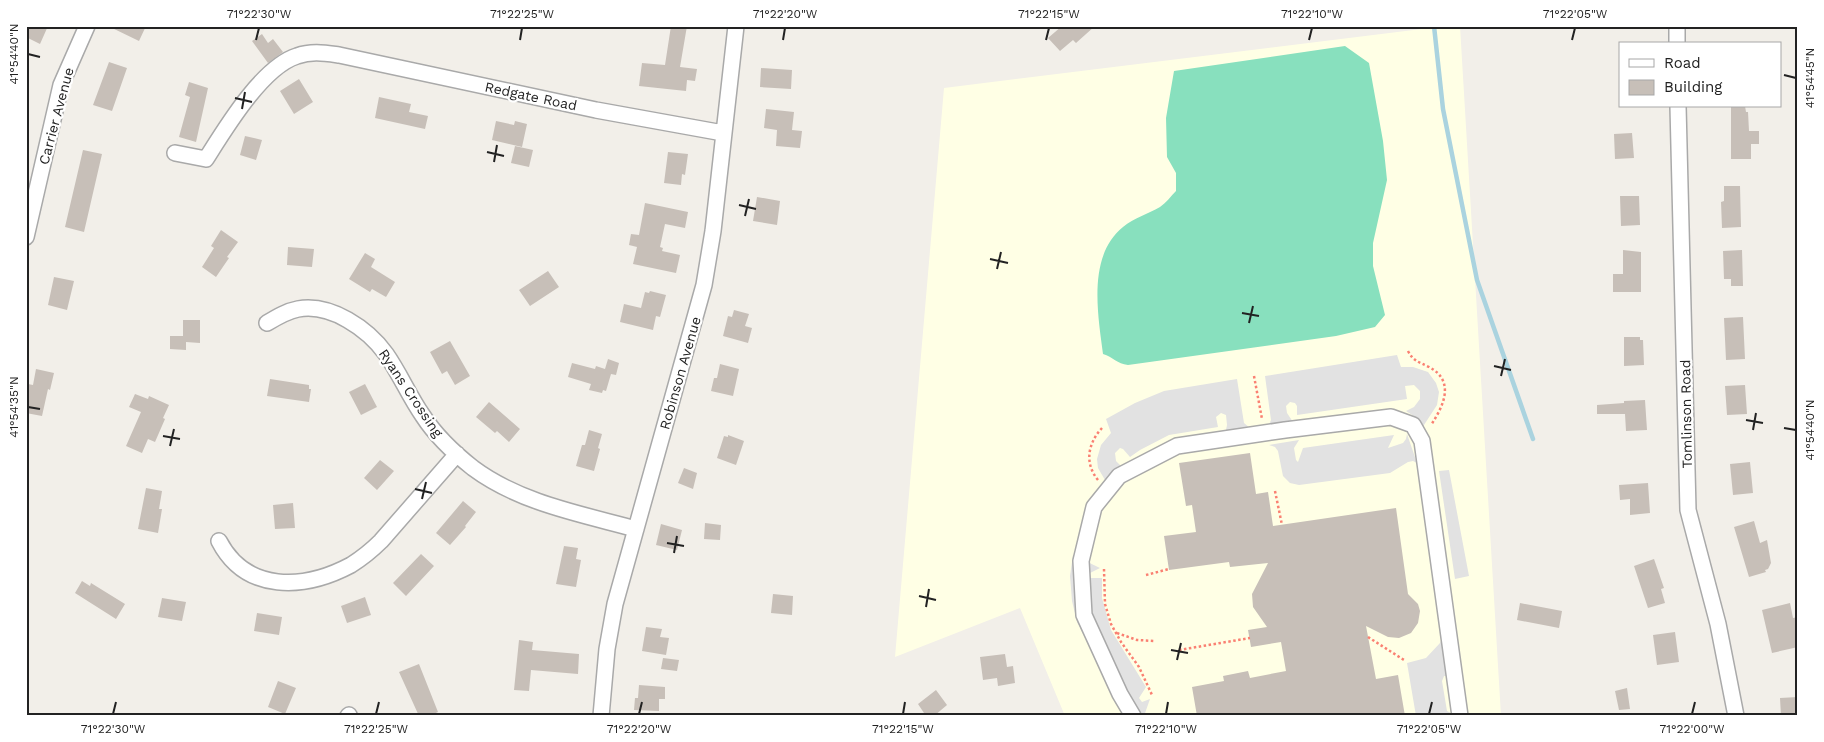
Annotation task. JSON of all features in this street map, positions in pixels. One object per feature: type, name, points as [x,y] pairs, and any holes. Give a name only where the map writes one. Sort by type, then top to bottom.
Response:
[{"type":"street","name":"Carrier Avenue","points":[[26,237],[62,85],[87,26]]},
{"type":"street","name":"Robinson Avenue","points":[[601,716],[610,625],[704,285],[713,231],[736,26]]},
{"type":"street","points":[[1677,26],[1677,42]]},
{"type":"street","name":"Redgate Road","points":[[175,153],[206,159],[228,124],[250,96],[274,71],[284,62],[306,54],[320,52],[339,54],[596,110],[723,134]]},
{"type":"street","name":"Tomlinson Road","points":[[1678,108],[1688,510],[1718,624],[1736,716]]},
{"type":"street","name":"Ryans Crossing","points":[[267,323],[288,312],[312,308],[343,318],[359,327],[373,339],[385,353],[424,418],[440,438],[474,468],[516,492],[561,508],[636,529]]},
{"type":"street","points":[[1133,716],[1120,694],[1084,615],[1081,561],[1094,506],[1120,476],[1177,446],[1391,417],[1413,425],[1422,441],[1460,716]]},
{"type":"street","points":[[219,541],[231,560],[251,576],[263,580],[294,582],[310,580],[337,571],[367,554],[381,541],[457,454]]},
{"type":"path","points":[[1408,350],[1411,358],[1434,370],[1442,382],[1445,396],[1444,403],[1430,426]]},
{"type":"path","points":[[1254,376],[1262,420]]},
{"type":"path","points":[[1102,428],[1090,445],[1089,456],[1090,467],[1102,485]]},
{"type":"path","points":[[1275,491],[1282,525]]},
{"type":"path","points":[[1104,569],[1105,604],[1111,624],[1139,667],[1152,695]]},
{"type":"path","points":[[1146,575],[1169,569]]},
{"type":"path","points":[[1115,632],[1137,640],[1154,641]]},
{"type":"path","points":[[1368,637],[1404,660]]},
{"type":"path","points":[[1179,650],[1250,638]]},
{"type":"shaded area","points":[[1446,26],[1460,26],[1501,716],[1065,716],[1020,608],[895,657],[944,88]]},
{"type":"shaded area","points":[[1397,355],[1401,367],[1413,367],[1428,372],[1436,383],[1439,392],[1437,405],[1424,425],[1424,430],[1417,418],[1406,411],[1414,407],[1420,399],[1420,391],[1414,385],[1405,386],[1407,399],[1297,415],[1297,406],[1295,403],[1290,402],[1286,406],[1287,413],[1293,422],[1268,427],[1271,420],[1265,376]]},
{"type":"shaded area","points":[[1237,379],[1244,423],[1250,428],[1222,433],[1226,430],[1227,425],[1226,415],[1221,413],[1216,417],[1218,427],[1169,435],[1130,457],[1120,448],[1115,453],[1116,461],[1121,466],[1126,467],[1105,483],[1098,468],[1097,459],[1101,445],[1111,433],[1106,419],[1135,403],[1164,391]]},
{"type":"shaded area","points":[[1407,434],[1417,463],[1413,461],[1408,462],[1390,473],[1299,485],[1290,483],[1283,476],[1278,451],[1275,447],[1269,445],[1299,440],[1294,448],[1298,462],[1303,448],[1394,435],[1388,448],[1403,443]]},
{"type":"shaded area","points":[[1449,470],[1469,576],[1455,579],[1439,471]]},
{"type":"shaded area","points":[[1073,555],[1100,568],[1088,574],[1088,577],[1102,578],[1102,598],[1111,630],[1146,687],[1139,698],[1142,702],[1150,699],[1144,716],[1125,716],[1077,622],[1072,601],[1070,576]]},
{"type":"shaded area","points":[[1444,633],[1449,676],[1444,676],[1442,681],[1447,711],[1457,716],[1416,716],[1407,663],[1426,658],[1440,643]]},
{"type":"green space","points":[[1345,46],[1369,63],[1383,141],[1387,180],[1373,243],[1373,266],[1385,315],[1375,327],[1336,336],[1128,365],[1103,354],[1099,322],[1098,287],[1104,254],[1112,239],[1123,227],[1160,207],[1176,191],[1176,173],[1167,157],[1166,118],[1174,71]]},
{"type":"building","points":[[26,26],[48,26],[40,44],[26,37]]},
{"type":"building","points":[[108,26],[146,26],[139,41]]},
{"type":"building","points":[[671,26],[687,26],[680,67],[697,69],[695,81],[687,80],[686,91],[639,86],[642,63],[665,65]]},
{"type":"building","points":[[1062,26],[1095,26],[1076,43],[1073,40],[1060,51],[1048,38]]},
{"type":"building","points":[[262,34],[268,43],[273,39],[283,52],[268,63],[252,41]]},
{"type":"building","points":[[109,62],[127,68],[112,111],[93,105]]},
{"type":"building","points":[[761,68],[792,70],[791,89],[760,87]]},
{"type":"building","points":[[299,79],[313,102],[294,114],[280,91]]},
{"type":"building","points":[[189,82],[208,88],[196,142],[179,137],[190,97],[185,95]]},
{"type":"building","points":[[379,97],[411,104],[409,112],[428,116],[425,129],[375,118]]},
{"type":"building","points":[[1731,108],[1745,108],[1746,112],[1748,112],[1749,131],[1759,131],[1759,144],[1751,144],[1751,159],[1731,159]]},
{"type":"building","points":[[766,109],[794,112],[792,130],[802,131],[800,148],[776,146],[777,130],[764,128]]},
{"type":"building","points":[[496,121],[514,125],[515,121],[527,124],[522,147],[492,140]]},
{"type":"building","points":[[1632,133],[1634,158],[1615,159],[1614,134]]},
{"type":"building","points":[[245,136],[262,140],[256,160],[240,155]]},
{"type":"building","points":[[515,146],[533,150],[529,167],[511,163]]},
{"type":"building","points":[[83,150],[102,154],[84,232],[65,227]]},
{"type":"building","points":[[668,152],[688,154],[685,175],[682,174],[681,185],[664,183]]},
{"type":"building","points":[[1724,186],[1740,186],[1741,227],[1722,228],[1721,202],[1724,201]]},
{"type":"building","points":[[1620,196],[1639,196],[1640,225],[1621,226]]},
{"type":"building","points":[[757,197],[780,201],[777,225],[753,221]]},
{"type":"building","points":[[645,203],[688,212],[685,228],[665,224],[660,247],[663,248],[662,251],[680,255],[676,273],[633,264],[637,247],[629,245],[631,234],[639,235]]},
{"type":"building","points":[[221,230],[238,242],[216,277],[202,267],[214,248],[211,246]]},
{"type":"building","points":[[288,247],[314,249],[312,267],[287,265]]},
{"type":"building","points":[[1623,250],[1641,252],[1641,292],[1613,292],[1613,274],[1623,274]]},
{"type":"building","points":[[1742,250],[1743,286],[1731,286],[1731,279],[1724,279],[1723,251]]},
{"type":"building","points":[[365,253],[375,259],[371,267],[395,282],[386,297],[372,289],[370,292],[349,279]]},
{"type":"building","points":[[548,271],[559,287],[530,306],[519,290]]},
{"type":"building","points":[[54,277],[74,281],[67,310],[48,305]]},
{"type":"building","points":[[650,291],[666,295],[660,317],[656,316],[653,330],[620,322],[624,304],[641,308],[645,292],[649,293]]},
{"type":"building","points":[[734,310],[749,314],[745,326],[752,328],[748,343],[723,336],[728,316],[732,317]]},
{"type":"building","points":[[1743,317],[1745,359],[1726,360],[1724,318]]},
{"type":"building","points":[[183,320],[200,320],[200,343],[186,342],[186,350],[170,349],[170,336],[183,336]]},
{"type":"building","points":[[1624,337],[1640,337],[1640,340],[1643,340],[1644,365],[1624,366]]},
{"type":"building","points":[[450,341],[470,376],[455,385],[447,371],[442,374],[430,352]]},
{"type":"building","points":[[608,359],[619,363],[616,375],[611,374],[606,391],[603,390],[602,393],[589,390],[591,384],[568,377],[572,363],[595,369],[596,366],[605,369]]},
{"type":"building","points":[[720,364],[739,369],[733,396],[711,391],[714,378],[717,378]]},
{"type":"building","points":[[36,369],[54,373],[42,416],[26,413],[26,392],[28,384],[33,385]]},
{"type":"building","points":[[270,379],[309,385],[309,389],[311,389],[309,402],[267,396]]},
{"type":"building","points":[[365,384],[377,407],[361,415],[349,392]]},
{"type":"building","points":[[1745,385],[1747,414],[1727,415],[1725,386]]},
{"type":"building","points":[[135,394],[148,399],[149,396],[169,405],[155,442],[148,439],[142,453],[126,446],[141,412],[129,407]]},
{"type":"building","points":[[1645,400],[1647,430],[1626,431],[1625,414],[1597,414],[1597,405]]},
{"type":"building","points":[[489,402],[520,429],[509,442],[497,431],[495,433],[476,417]]},
{"type":"building","points":[[589,430],[602,434],[594,471],[576,466]]},
{"type":"building","points":[[728,435],[744,441],[736,465],[717,458],[724,436],[728,437]]},
{"type":"building","points":[[1250,453],[1256,494],[1268,492],[1273,526],[1396,508],[1408,594],[1418,604],[1420,611],[1418,623],[1411,633],[1399,638],[1388,637],[1366,626],[1376,679],[1398,675],[1405,716],[1197,716],[1192,687],[1224,681],[1223,676],[1248,671],[1250,678],[1286,671],[1281,642],[1251,647],[1248,630],[1267,627],[1253,607],[1252,594],[1268,563],[1230,567],[1229,562],[1169,570],[1164,536],[1196,532],[1192,505],[1186,506],[1179,463]]},
{"type":"building","points":[[380,460],[394,471],[377,490],[364,478]]},
{"type":"building","points":[[1750,462],[1753,493],[1733,495],[1730,464]]},
{"type":"building","points":[[684,468],[697,473],[693,489],[678,483]]},
{"type":"building","points":[[1648,483],[1650,513],[1630,515],[1630,499],[1620,500],[1619,485]]},
{"type":"building","points":[[146,488],[162,491],[159,509],[162,509],[158,533],[138,529]]},
{"type":"building","points":[[463,501],[476,512],[450,545],[436,533]]},
{"type":"building","points":[[293,503],[295,528],[275,529],[273,505]]},
{"type":"building","points":[[1754,521],[1760,543],[1767,540],[1771,563],[1768,569],[1765,570],[1766,572],[1749,577],[1734,527]]},
{"type":"building","points":[[705,523],[721,525],[720,540],[704,539]]},
{"type":"building","points":[[661,524],[682,530],[677,550],[656,545]]},
{"type":"building","points":[[564,546],[578,548],[576,559],[581,560],[576,587],[556,584]]},
{"type":"building","points":[[421,554],[434,566],[406,596],[393,583]]},
{"type":"building","points":[[1654,559],[1664,588],[1661,589],[1665,603],[1648,608],[1634,566]]},
{"type":"building","points":[[82,581],[90,586],[91,583],[125,604],[116,619],[75,593]]},
{"type":"building","points":[[773,594],[793,596],[792,615],[771,613]]},
{"type":"building","points":[[365,597],[371,615],[347,623],[341,606]]},
{"type":"building","points":[[162,598],[186,602],[182,621],[158,617]]},
{"type":"building","points":[[1520,603],[1562,611],[1559,628],[1517,620]]},
{"type":"building","points":[[1790,603],[1793,618],[1798,617],[1798,647],[1772,653],[1762,610]]},
{"type":"building","points":[[257,613],[282,617],[279,635],[254,631]]},
{"type":"building","points":[[646,627],[662,629],[660,637],[669,638],[666,655],[642,651]]},
{"type":"building","points":[[1675,632],[1679,662],[1657,665],[1653,635]]},
{"type":"building","points":[[519,640],[533,642],[532,650],[579,654],[578,674],[531,670],[529,691],[514,690]]},
{"type":"building","points":[[1005,654],[1007,667],[1013,666],[1015,683],[998,686],[997,678],[983,680],[980,657]]},
{"type":"building","points":[[663,658],[679,660],[677,671],[661,669]]},
{"type":"building","points":[[419,664],[438,712],[429,716],[419,716],[399,672]]},
{"type":"building","points":[[278,681],[296,688],[285,714],[268,707]]},
{"type":"building","points":[[639,685],[665,687],[665,699],[659,699],[659,711],[634,710],[635,698],[638,698]]},
{"type":"building","points":[[1627,688],[1630,709],[1619,710],[1615,691]]},
{"type":"building","points":[[936,690],[947,705],[934,716],[926,716],[918,704]]},
{"type":"building","points":[[1798,697],[1798,716],[1781,716],[1780,698]]},
{"type":"waterway","points":[[1434,26],[1443,109],[1477,280],[1533,439]]}]
